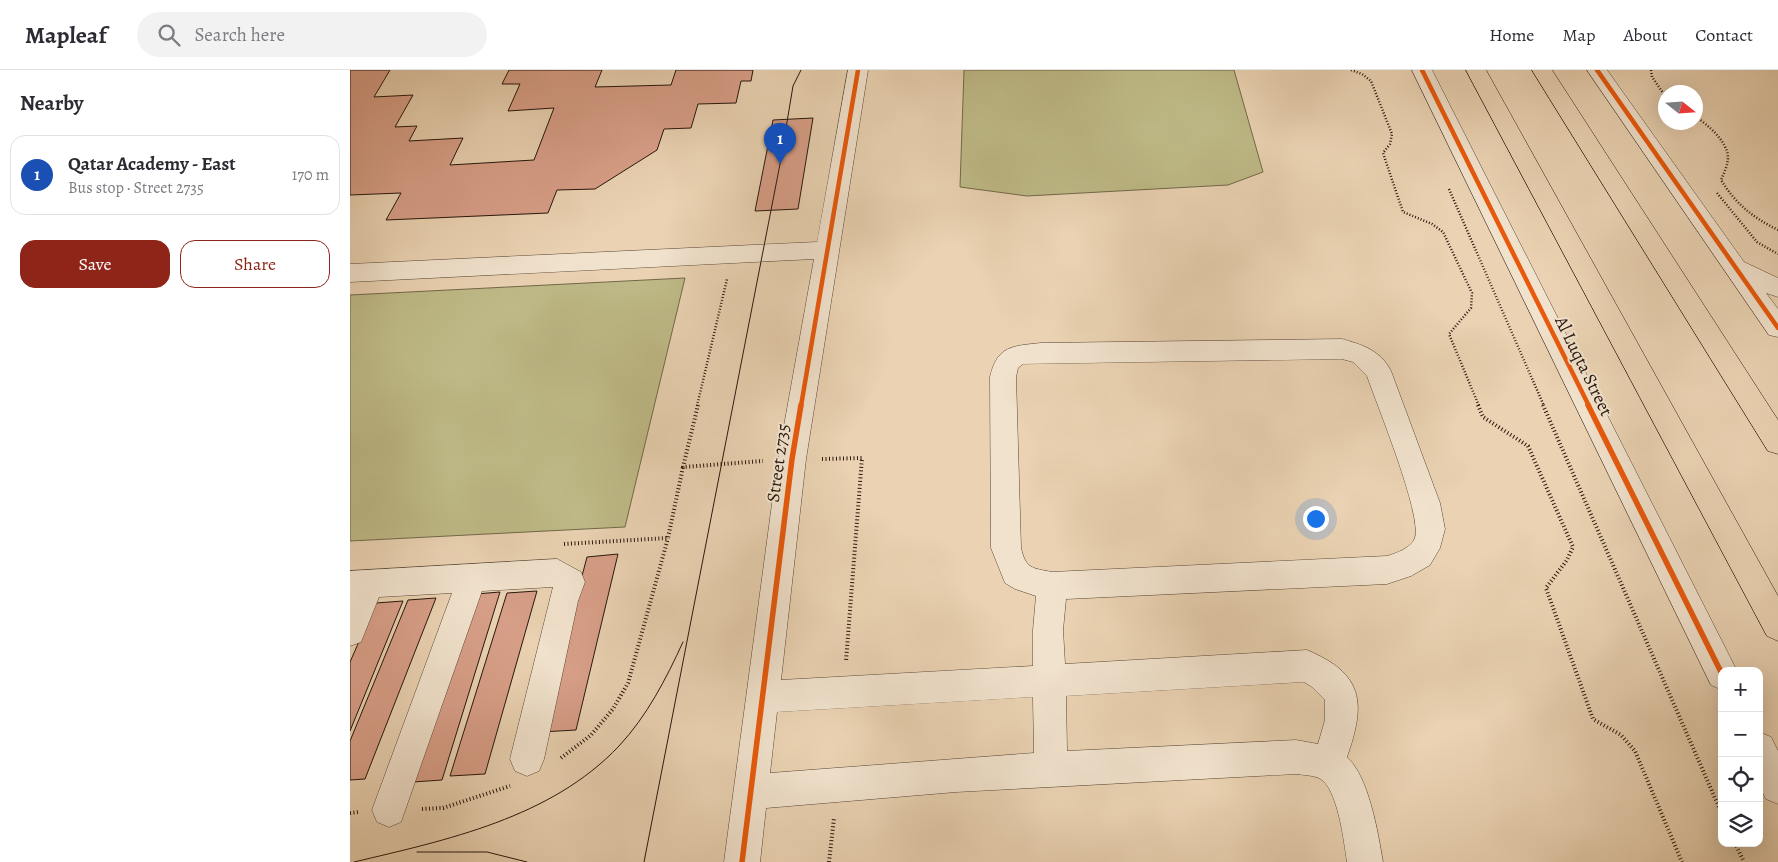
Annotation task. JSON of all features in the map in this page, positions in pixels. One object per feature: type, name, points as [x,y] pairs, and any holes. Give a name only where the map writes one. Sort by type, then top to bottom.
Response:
[{"type":"main road","points":[[1476,70],[1778,626]]},
{"type":"main road","points":[[1542,70],[1778,443]]},
{"type":"street","name":"Street 2735","points":[[742,862],[792,459],[858,70]]},
{"type":"street","name":"Al Luqta Street","points":[[1422,70],[1719,667]]},
{"type":"street","points":[[1596,70],[1778,328]]},
{"type":"street","points":[[350,273],[828,250]]},
{"type":"street","points":[[1736,267],[1778,288]]},
{"type":"street","points":[[1342,349],[1362,356],[1378,371],[1431,519],[1431,534],[1426,547],[1417,559],[1403,566],[1387,570],[1052,586],[1020,578],[1011,568],[1006,548],[1003,377],[1006,363],[1018,355],[1041,353],[1342,349]]},
{"type":"street","points":[[350,632],[360,584],[557,573],[570,582],[563,601],[527,759]]},
{"type":"street","points":[[389,810],[472,578]]},
{"type":"street","points":[[1051,769],[1048,630],[1052,586]]},
{"type":"street","points":[[763,697],[844,694],[1049,680],[1307,666],[1324,674],[1338,689],[1344,707],[1342,725],[1327,764]]},
{"type":"street","points":[[752,792],[838,783],[1051,769],[1296,757],[1313,759],[1327,764],[1338,773],[1348,790],[1365,862]]},
{"type":"street","points":[[1763,757],[1778,787]]},
{"type":"path","points":[[1351,70],[1362,74],[1371,81],[1392,134],[1390,144],[1382,153],[1403,212],[1432,224],[1443,232],[1472,293],[1471,308],[1450,334],[1483,417],[1528,446],[1573,547],[1567,560],[1546,588],[1593,718],[1621,735],[1635,751],[1682,862]]},
{"type":"path","points":[[1651,70],[1652,78],[1658,86]]},
{"type":"path","points":[[1703,124],[1727,153],[1727,162],[1721,180],[1732,199],[1747,215],[1778,230]]},
{"type":"path","points":[[1449,188],[1718,805]]},
{"type":"path","points":[[559,544],[668,538],[733,254]]},
{"type":"path","points":[[683,467],[792,459],[862,458],[844,694]]},
{"type":"path","points":[[828,862],[838,783]]},
{"type":"path","points":[[1737,847],[1744,862]]},
{"type":"shaded area","points":[[964,70],[1234,70],[1263,172],[1228,185],[1027,196],[960,187]]},
{"type":"shaded area","points":[[685,278],[625,527],[350,541],[350,295]]},
{"type":"building","points":[[350,70],[390,70],[374,97],[413,95],[395,127],[417,126],[409,141],[463,138],[450,165],[534,160],[554,108],[508,111],[520,84],[502,84],[509,70],[602,70],[595,87],[671,85],[676,70],[753,70],[751,81],[741,81],[736,103],[698,104],[691,128],[664,129],[657,150],[595,189],[557,190],[548,213],[386,220],[401,193],[350,195]]},
{"type":"building","points":[[813,118],[798,209],[755,211],[773,120]]},
{"type":"building","points":[[618,554],[576,730],[541,732],[587,557]]},
{"type":"building","points":[[537,591],[485,774],[450,776],[507,593]]},
{"type":"building","points":[[500,592],[442,780],[413,782],[476,594]]},
{"type":"building","points":[[436,598],[365,779],[350,780],[350,741],[408,600]]},
{"type":"building","points":[[403,601],[350,731],[350,662],[376,603]]},
{"type":"tram line","points":[[644,862],[780,164],[793,86],[801,70]]},
{"type":"tram line","points":[[354,862],[425,845],[496,823],[530,809],[592,771],[619,746],[638,722],[655,697],[683,642]]},
{"type":"tram line","points":[[417,852],[487,852],[527,862]]},
{"type":"cycle path","points":[[742,862],[792,459],[858,70]]},
{"type":"cycle path","points":[[1422,70],[1719,667]]},
{"type":"cycle path","points":[[1597,70],[1778,328]]},
{"type":"place","name":"Qatar Academy - East","points":[[780,164]]}]
